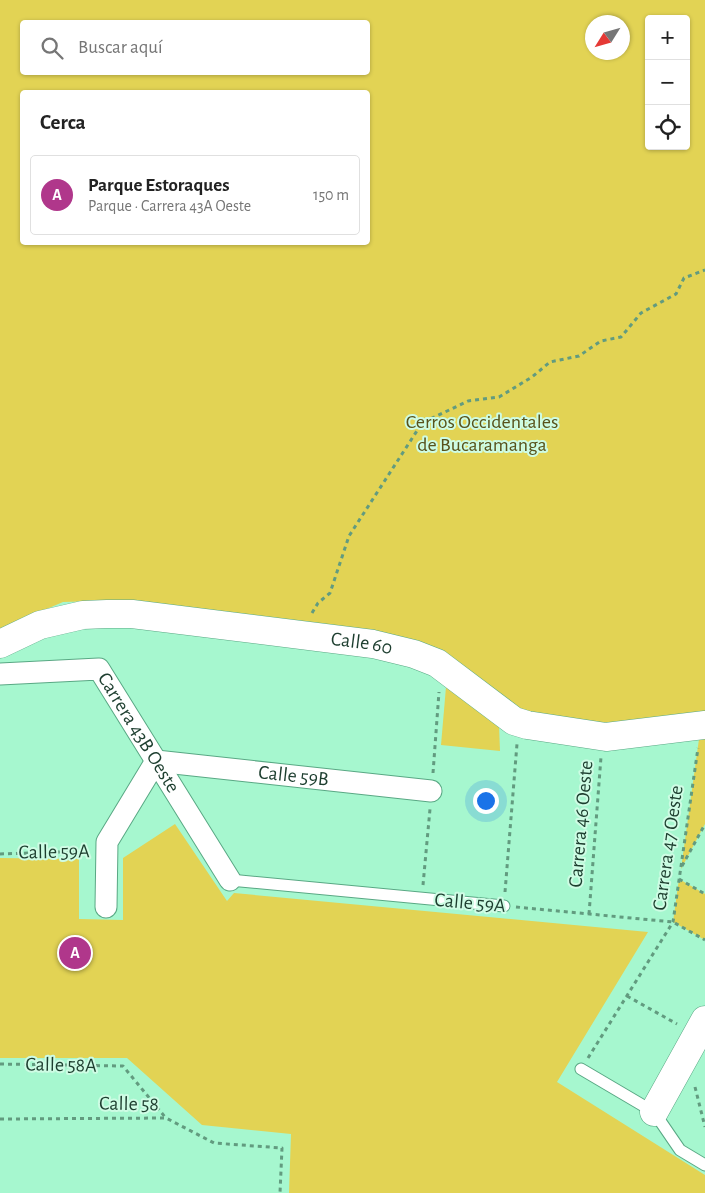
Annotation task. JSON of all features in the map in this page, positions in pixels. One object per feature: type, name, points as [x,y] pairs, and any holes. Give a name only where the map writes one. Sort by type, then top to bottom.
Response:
[{"type":"street","name":"Calle 60","points":[[0,644],[40,625],[83,615],[132,614],[373,644],[429,660],[519,724],[603,736],[703,725]]},
{"type":"street","name":"Carrera 43B Oeste","points":[[0,674],[99,669],[230,880]]},
{"type":"street","name":"Calle 59B","points":[[156,761],[431,791]]},
{"type":"street","points":[[106,907],[107,842],[156,761]]},
{"type":"street","points":[[654,1112],[701,1028]]},
{"type":"lane","name":"Calle 59A","points":[[230,880],[504,906]]},
{"type":"lane","points":[[581,1069],[654,1112],[680,1150],[705,1165]]},
{"type":"path","points":[[305,635],[311,615],[318,603],[330,593],[349,536],[422,423],[468,401],[499,396],[532,377],[550,362],[579,356],[601,341],[621,337],[641,313],[676,294],[684,278],[705,270]]},
{"type":"path","points":[[504,906],[519,724]]},
{"type":"path","name":"Carrera 47 Oeste","points":[[581,1069],[673,922],[703,725]]},
{"type":"path","name":"Carrera 46 Oeste","points":[[589,914],[603,736]]},
{"type":"path","points":[[680,869],[705,824]]},
{"type":"path","name":"Calle 59A","points":[[0,854],[107,851]]},
{"type":"path","points":[[679,879],[705,894]]},
{"type":"path","name":"Calle 59A","points":[[504,906],[673,922],[705,940]]},
{"type":"path","points":[[627,996],[701,1028]]},
{"type":"path","name":"Calle 58A","points":[[0,1064],[123,1066],[166,1118]]},
{"type":"path","points":[[694,1082],[705,1127]]},
{"type":"path","name":"Calle 58","points":[[0,1119],[166,1118],[214,1143],[282,1148],[280,1193]]},
{"type":"green space","name":"Cerros Occidentales de Bucaramanga","points":[[0,0],[705,0],[705,711],[606,724],[522,711],[441,652],[335,625],[133,600],[63,602],[0,629]]},
{"type":"green space","points":[[446,687],[499,725],[500,751],[441,745]]},
{"type":"green space","points":[[705,738],[705,824],[681,869],[699,739]]},
{"type":"green space","points":[[175,824],[227,901],[234,893],[648,932],[557,1082],[705,1175],[705,1193],[289,1193],[291,1134],[202,1125],[127,1058],[0,1058],[0,858],[79,859],[79,919],[123,920],[123,858]]},
{"type":"green space","points":[[679,879],[705,894],[705,940],[673,922]]},
{"type":"place","name":"Parque Estoraques","points":[[75,953]]}]
